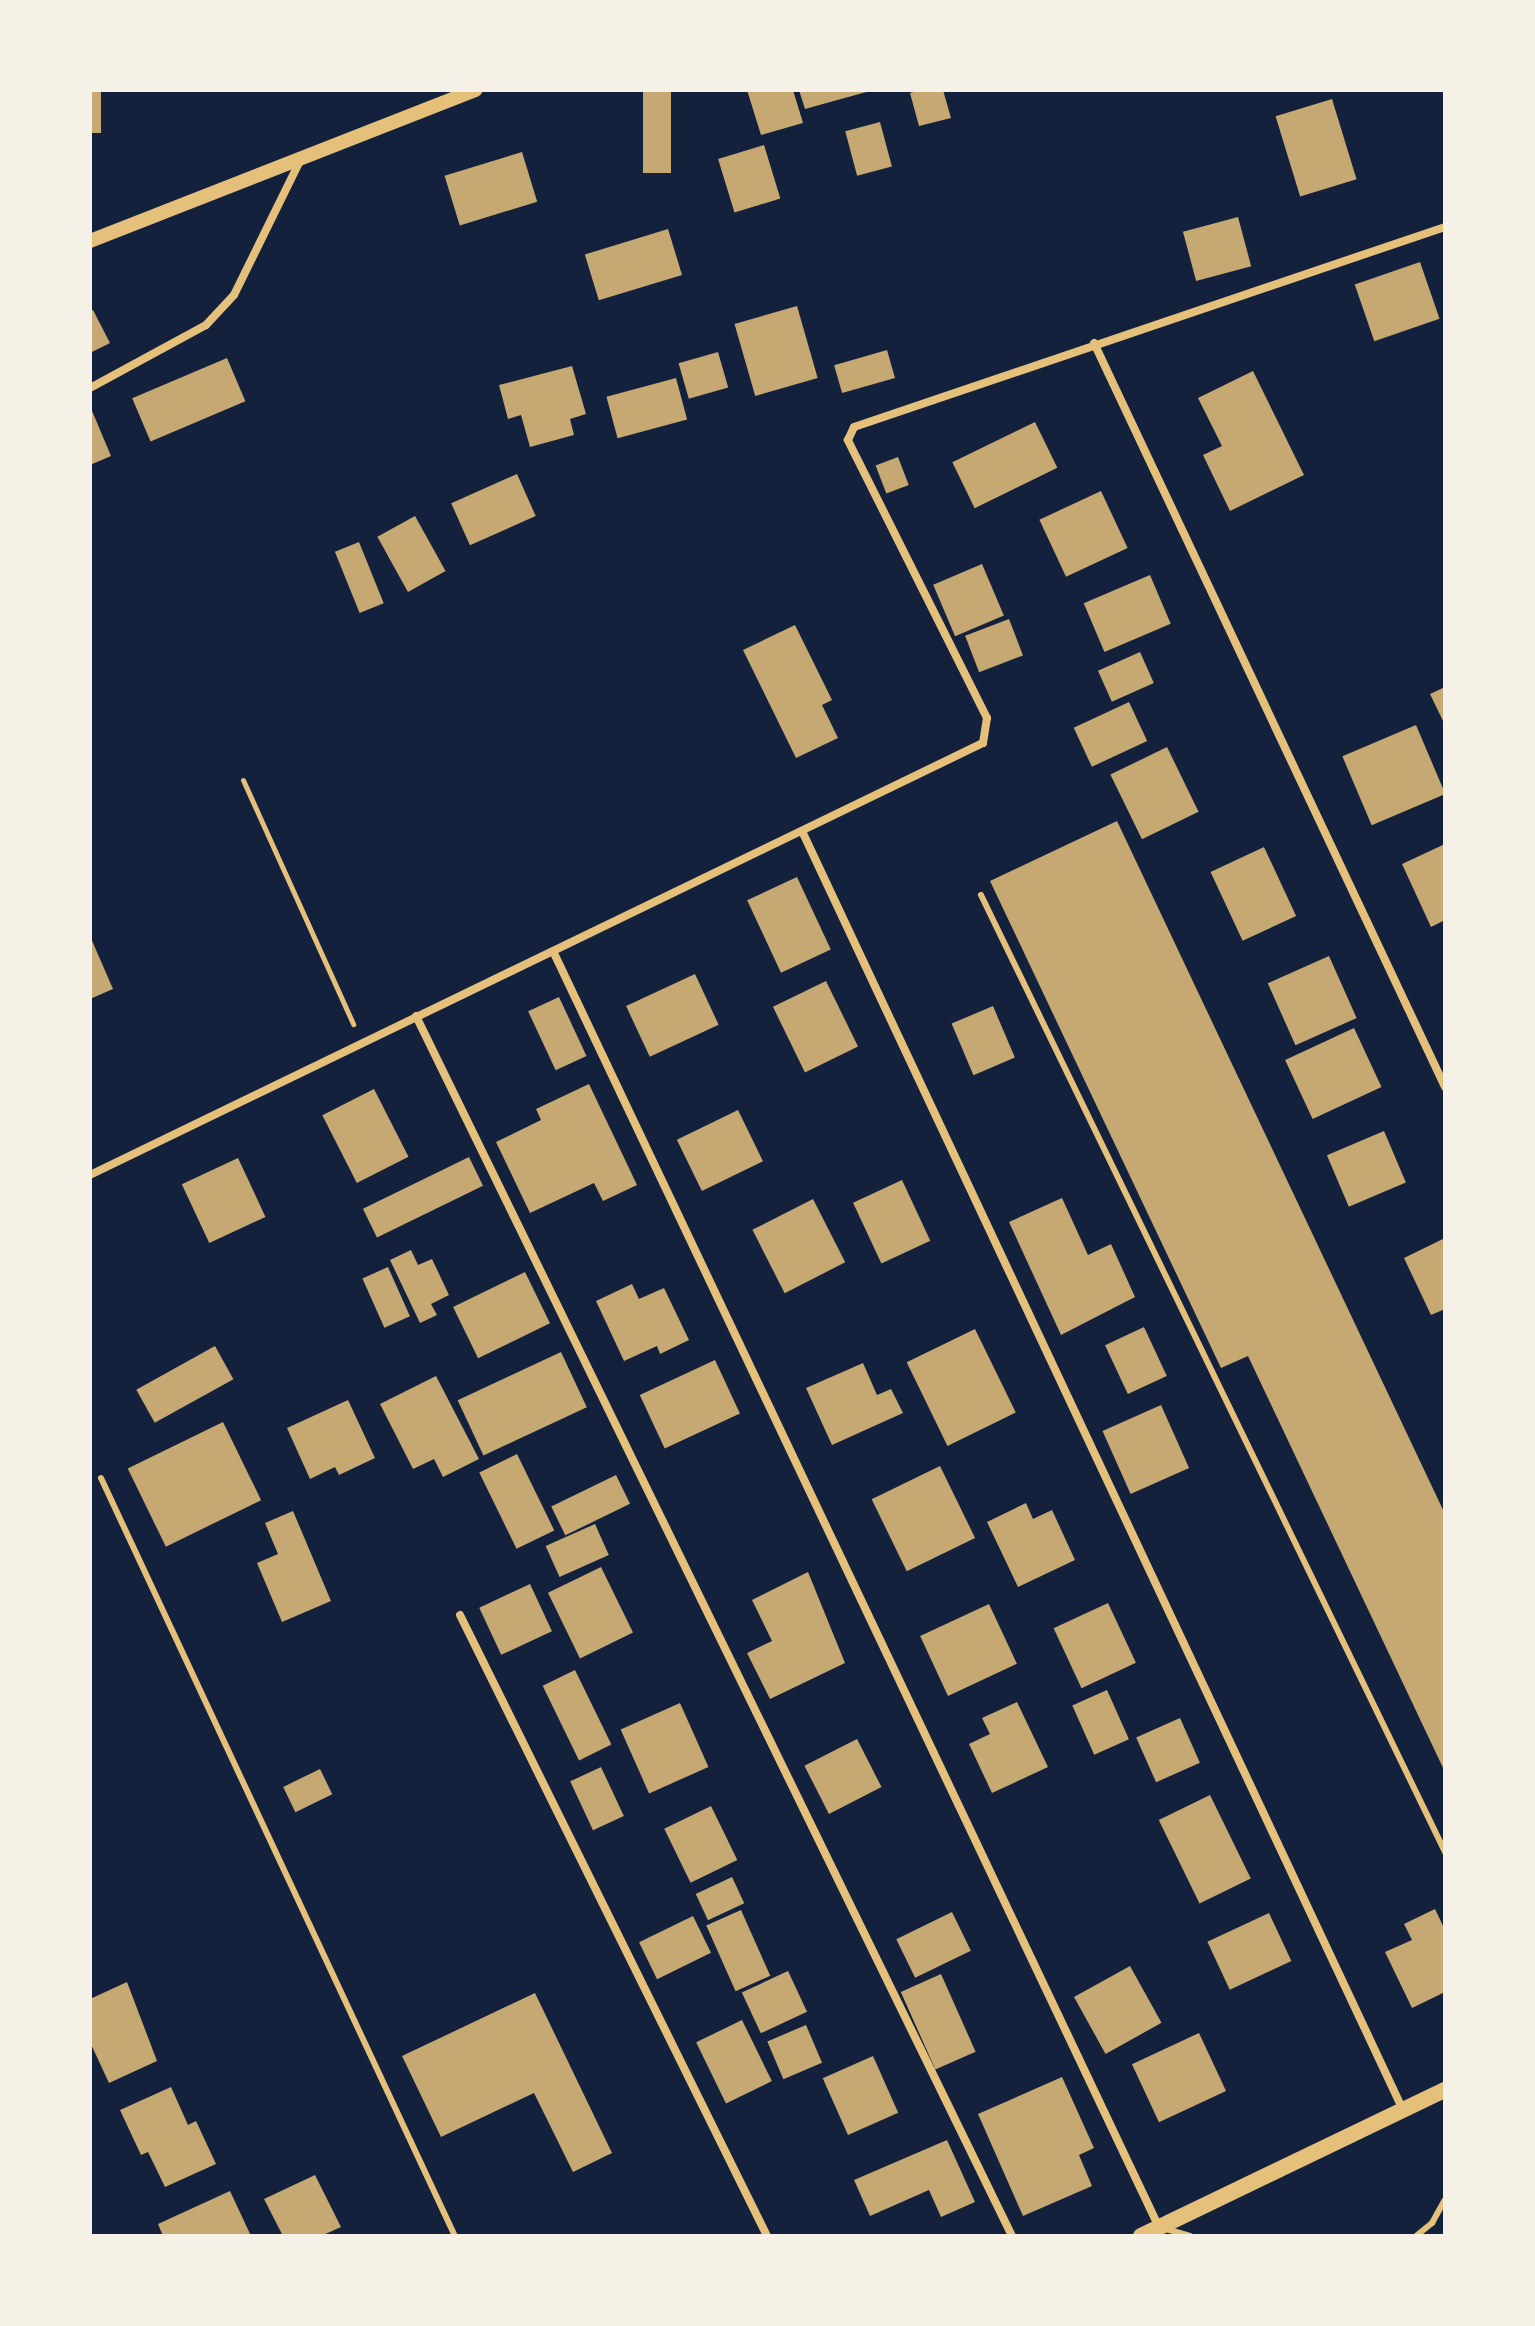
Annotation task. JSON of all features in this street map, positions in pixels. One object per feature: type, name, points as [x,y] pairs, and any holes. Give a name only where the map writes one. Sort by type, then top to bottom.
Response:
[{"type":"main road","points":[[1141,2236],[1445,2090]]},
{"type":"street","points":[[90,241],[475,90]]},
{"type":"street","points":[[90,388],[206,325],[234,295],[269,234],[302,156]]},
{"type":"street","points":[[90,1175],[946,762],[988,735],[987,718],[849,433],[862,423],[1445,227]]},
{"type":"street","points":[[1094,343],[1445,1087]]},
{"type":"street","points":[[802,831],[1404,2110]]},
{"type":"street","points":[[553,951],[1159,2227]]},
{"type":"street","points":[[416,1016],[1012,2236]]},
{"type":"street","points":[[460,1615],[767,2236]]},
{"type":"lane","points":[[981,895],[1445,1852]]},
{"type":"lane","points":[[101,1478],[455,2236]]},
{"type":"lane","points":[[1416,2236],[1432,2223],[1445,2200]]},
{"type":"lane","points":[[1159,2227],[1190,2236]]},
{"type":"path","points":[[243,780],[361,1042]]},
{"type":"building","points":[[90,90],[101,90],[101,133],[90,133]]},
{"type":"building","points":[[643,90],[671,90],[671,173],[643,173]]},
{"type":"building","points":[[747,90],[793,90],[803,123],[761,135]]},
{"type":"building","points":[[799,90],[870,90],[870,91],[805,109]]},
{"type":"building","points":[[943,90],[951,118],[919,126],[910,93]]},
{"type":"building","points":[[1332,99],[1357,179],[1300,197],[1276,116]]},
{"type":"building","points":[[880,122],[892,166],[857,176],[845,131]]},
{"type":"building","points":[[764,145],[780,199],[734,213],[718,159]]},
{"type":"building","points":[[522,152],[537,202],[460,225],[445,176]]},
{"type":"building","points":[[1238,217],[1251,266],[1196,281],[1183,232]]},
{"type":"building","points":[[668,229],[682,275],[599,300],[585,254]]},
{"type":"building","points":[[1420,262],[1440,319],[1374,341],[1355,284]]},
{"type":"building","points":[[797,306],[818,378],[755,396],[735,324]]},
{"type":"building","points":[[93,310],[110,343],[90,353],[90,311]]},
{"type":"building","points":[[887,350],[895,378],[842,393],[834,365]]},
{"type":"building","points":[[718,352],[728,388],[689,399],[679,363]]},
{"type":"building","points":[[227,358],[245,401],[151,442],[132,398]]},
{"type":"building","points":[[572,366],[586,414],[570,419],[574,435],[530,447],[521,415],[508,419],[499,385]]},
{"type":"building","points":[[1253,371],[1304,475],[1230,511],[1203,455],[1222,446],[1198,398]]},
{"type":"building","points":[[676,378],[687,420],[618,438],[606,397]]},
{"type":"building","points":[[90,406],[111,456],[90,465]]},
{"type":"building","points":[[1035,422],[1057,468],[975,508],[952,462]]},
{"type":"building","points":[[898,457],[909,485],[886,494],[876,466]]},
{"type":"building","points":[[517,474],[536,516],[470,545],[451,503]]},
{"type":"building","points":[[1101,491],[1128,548],[1066,577],[1039,520]]},
{"type":"building","points":[[415,516],[446,571],[408,592],[377,537]]},
{"type":"building","points":[[359,542],[384,603],[360,613],[335,552]]},
{"type":"building","points":[[982,564],[1004,616],[955,636],[933,585]]},
{"type":"building","points":[[1150,575],[1171,624],[1104,652],[1084,603]]},
{"type":"building","points":[[1009,619],[1023,655],[979,672],[965,636]]},
{"type":"building","points":[[795,625],[832,700],[822,705],[838,738],[796,758],[743,650]]},
{"type":"building","points":[[1140,652],[1154,683],[1112,702],[1098,671]]},
{"type":"building","points":[[1445,687],[1445,725],[1430,694]]},
{"type":"building","points":[[1129,702],[1147,741],[1092,767],[1074,728]]},
{"type":"building","points":[[1416,725],[1445,794],[1372,825],[1342,756]]},
{"type":"building","points":[[1167,747],[1199,812],[1142,839],[1110,775]]},
{"type":"building","points":[[1117,821],[1445,1514],[1445,1772],[1248,1356],[1221,1368],[990,881]]},
{"type":"building","points":[[1445,844],[1445,920],[1431,927],[1402,864]]},
{"type":"building","points":[[1264,847],[1296,916],[1243,941],[1211,872]]},
{"type":"building","points":[[797,877],[831,950],[781,973],[747,900]]},
{"type":"building","points":[[90,936],[113,989],[90,999]]},
{"type":"building","points":[[1329,956],[1357,1018],[1295,1045],[1268,983]]},
{"type":"building","points":[[695,974],[719,1025],[650,1057],[626,1006]]},
{"type":"building","points":[[826,981],[858,1047],[805,1072],[773,1007]]},
{"type":"building","points":[[559,997],[586,1056],[556,1070],[528,1011]]},
{"type":"building","points":[[993,1006],[1015,1058],[973,1075],[952,1024]]},
{"type":"building","points":[[1354,1028],[1381,1087],[1313,1119],[1285,1060]]},
{"type":"building","points":[[589,1084],[637,1185],[603,1201],[594,1183],[530,1213],[496,1142],[541,1120],[536,1109]]},
{"type":"building","points":[[374,1089],[409,1157],[357,1183],[322,1115]]},
{"type":"building","points":[[738,1110],[763,1161],[702,1191],[677,1140]]},
{"type":"building","points":[[1384,1131],[1406,1183],[1349,1207],[1327,1155]]},
{"type":"building","points":[[469,1157],[483,1186],[377,1237],[363,1209]]},
{"type":"building","points":[[238,1158],[265,1217],[209,1243],[182,1184]]},
{"type":"building","points":[[902,1180],[930,1241],[881,1264],[853,1203]]},
{"type":"building","points":[[1062,1198],[1088,1255],[1111,1244],[1135,1297],[1061,1335],[1009,1222]]},
{"type":"building","points":[[813,1199],[845,1262],[785,1293],[752,1230]]},
{"type":"building","points":[[1445,1238],[1445,1309],[1431,1315],[1404,1258]]},
{"type":"building","points":[[411,1250],[418,1265],[432,1259],[449,1295],[431,1304],[437,1315],[420,1323],[390,1260]]},
{"type":"building","points":[[388,1267],[410,1316],[384,1328],[362,1278]]},
{"type":"building","points":[[525,1272],[550,1323],[478,1358],[453,1307]]},
{"type":"building","points":[[632,1284],[639,1299],[664,1288],[689,1340],[660,1354],[657,1346],[624,1361],[596,1301]]},
{"type":"building","points":[[1144,1327],[1167,1376],[1128,1394],[1105,1345]]},
{"type":"building","points":[[975,1329],[1016,1413],[947,1446],[907,1362]]},
{"type":"building","points":[[215,1346],[233,1379],[155,1423],[136,1390]]},
{"type":"building","points":[[561,1352],[587,1407],[483,1455],[458,1400]]},
{"type":"building","points":[[715,1360],[740,1413],[665,1449],[640,1395]]},
{"type":"building","points":[[863,1363],[877,1395],[891,1389],[903,1413],[832,1445],[806,1388]]},
{"type":"building","points":[[436,1376],[479,1459],[443,1477],[434,1459],[413,1469],[380,1404]]},
{"type":"building","points":[[348,1400],[375,1458],[339,1475],[335,1467],[310,1479],[287,1428]]},
{"type":"building","points":[[1161,1405],[1189,1468],[1131,1494],[1103,1431]]},
{"type":"building","points":[[223,1422],[261,1500],[166,1547],[128,1468]]},
{"type":"building","points":[[517,1454],[554,1530],[517,1549],[479,1472]]},
{"type":"building","points":[[940,1466],[975,1538],[907,1571],[872,1499]]},
{"type":"building","points":[[616,1475],[630,1504],[565,1535],[551,1507]]},
{"type":"building","points":[[1026,1503],[1033,1519],[1052,1510],[1075,1560],[1018,1587],[987,1522]]},
{"type":"building","points":[[293,1511],[331,1601],[282,1622],[257,1563],[278,1554],[265,1523]]},
{"type":"building","points":[[595,1524],[609,1555],[559,1577],[546,1546]]},
{"type":"building","points":[[601,1567],[633,1633],[580,1658],[548,1593]]},
{"type":"building","points":[[808,1572],[845,1663],[770,1699],[747,1653],[772,1641],[752,1600]]},
{"type":"building","points":[[530,1584],[552,1631],[501,1655],[479,1608]]},
{"type":"building","points":[[1108,1603],[1136,1663],[1082,1688],[1054,1628]]},
{"type":"building","points":[[989,1604],[1017,1664],[948,1696],[920,1636]]},
{"type":"building","points":[[575,1670],[611,1745],[579,1760],[543,1686]]},
{"type":"building","points":[[1107,1690],[1129,1739],[1094,1755],[1072,1705]]},
{"type":"building","points":[[1017,1702],[1048,1767],[992,1793],[969,1744],[990,1734],[982,1718]]},
{"type":"building","points":[[680,1703],[708,1767],[649,1793],[621,1729]]},
{"type":"building","points":[[1180,1718],[1200,1763],[1156,1782],[1136,1738]]},
{"type":"building","points":[[857,1739],[882,1787],[829,1814],[804,1766]]},
{"type":"building","points":[[601,1767],[624,1816],[593,1830],[570,1781]]},
{"type":"building","points":[[320,1769],[332,1794],[295,1812],[283,1787]]},
{"type":"building","points":[[1210,1795],[1251,1879],[1200,1904],[1159,1820]]},
{"type":"building","points":[[711,1806],[737,1860],[691,1883],[664,1829]]},
{"type":"building","points":[[732,1877],[744,1903],[708,1920],[696,1894]]},
{"type":"building","points":[[1435,1909],[1445,1930],[1445,1992],[1412,2008],[1385,1952],[1412,1940],[1404,1924]]},
{"type":"building","points":[[741,1910],[770,1976],[736,1991],[706,1925]]},
{"type":"building","points":[[952,1912],[971,1951],[915,1978],[896,1939]]},
{"type":"building","points":[[1269,1913],[1291,1961],[1230,1990],[1207,1942]]},
{"type":"building","points":[[693,1916],[711,1953],[657,1979],[639,1942]]},
{"type":"building","points":[[1130,1966],[1162,2023],[1106,2054],[1074,1997]]},
{"type":"building","points":[[788,1971],[807,2012],[761,2033],[742,1993]]},
{"type":"building","points":[[941,1974],[976,2052],[935,2070],[901,1992]]},
{"type":"building","points":[[127,1982],[157,2061],[109,2083],[90,2042],[90,1999]]},
{"type":"building","points":[[535,1993],[612,2153],[573,2172],[534,2093],[441,2137],[402,2056]]},
{"type":"building","points":[[742,2020],[772,2081],[726,2103],[696,2042]]},
{"type":"building","points":[[806,2025],[822,2063],[783,2079],[767,2041]]},
{"type":"building","points":[[1199,2033],[1226,2091],[1159,2122],[1132,2064]]},
{"type":"building","points":[[873,2056],[898,2113],[848,2135],[823,2078]]},
{"type":"building","points":[[1062,2077],[1094,2148],[1079,2155],[1092,2186],[1023,2216],[978,2114]]},
{"type":"building","points":[[171,2087],[188,2125],[196,2121],[216,2164],[165,2187],[148,2152],[141,2155],[120,2110]]},
{"type":"building","points":[[947,2140],[975,2202],[941,2217],[929,2190],[870,2216],[854,2180]]},
{"type":"building","points":[[315,2175],[341,2227],[321,2236],[283,2236],[264,2199]]},
{"type":"building","points":[[230,2191],[251,2236],[163,2236],[158,2224]]}]
